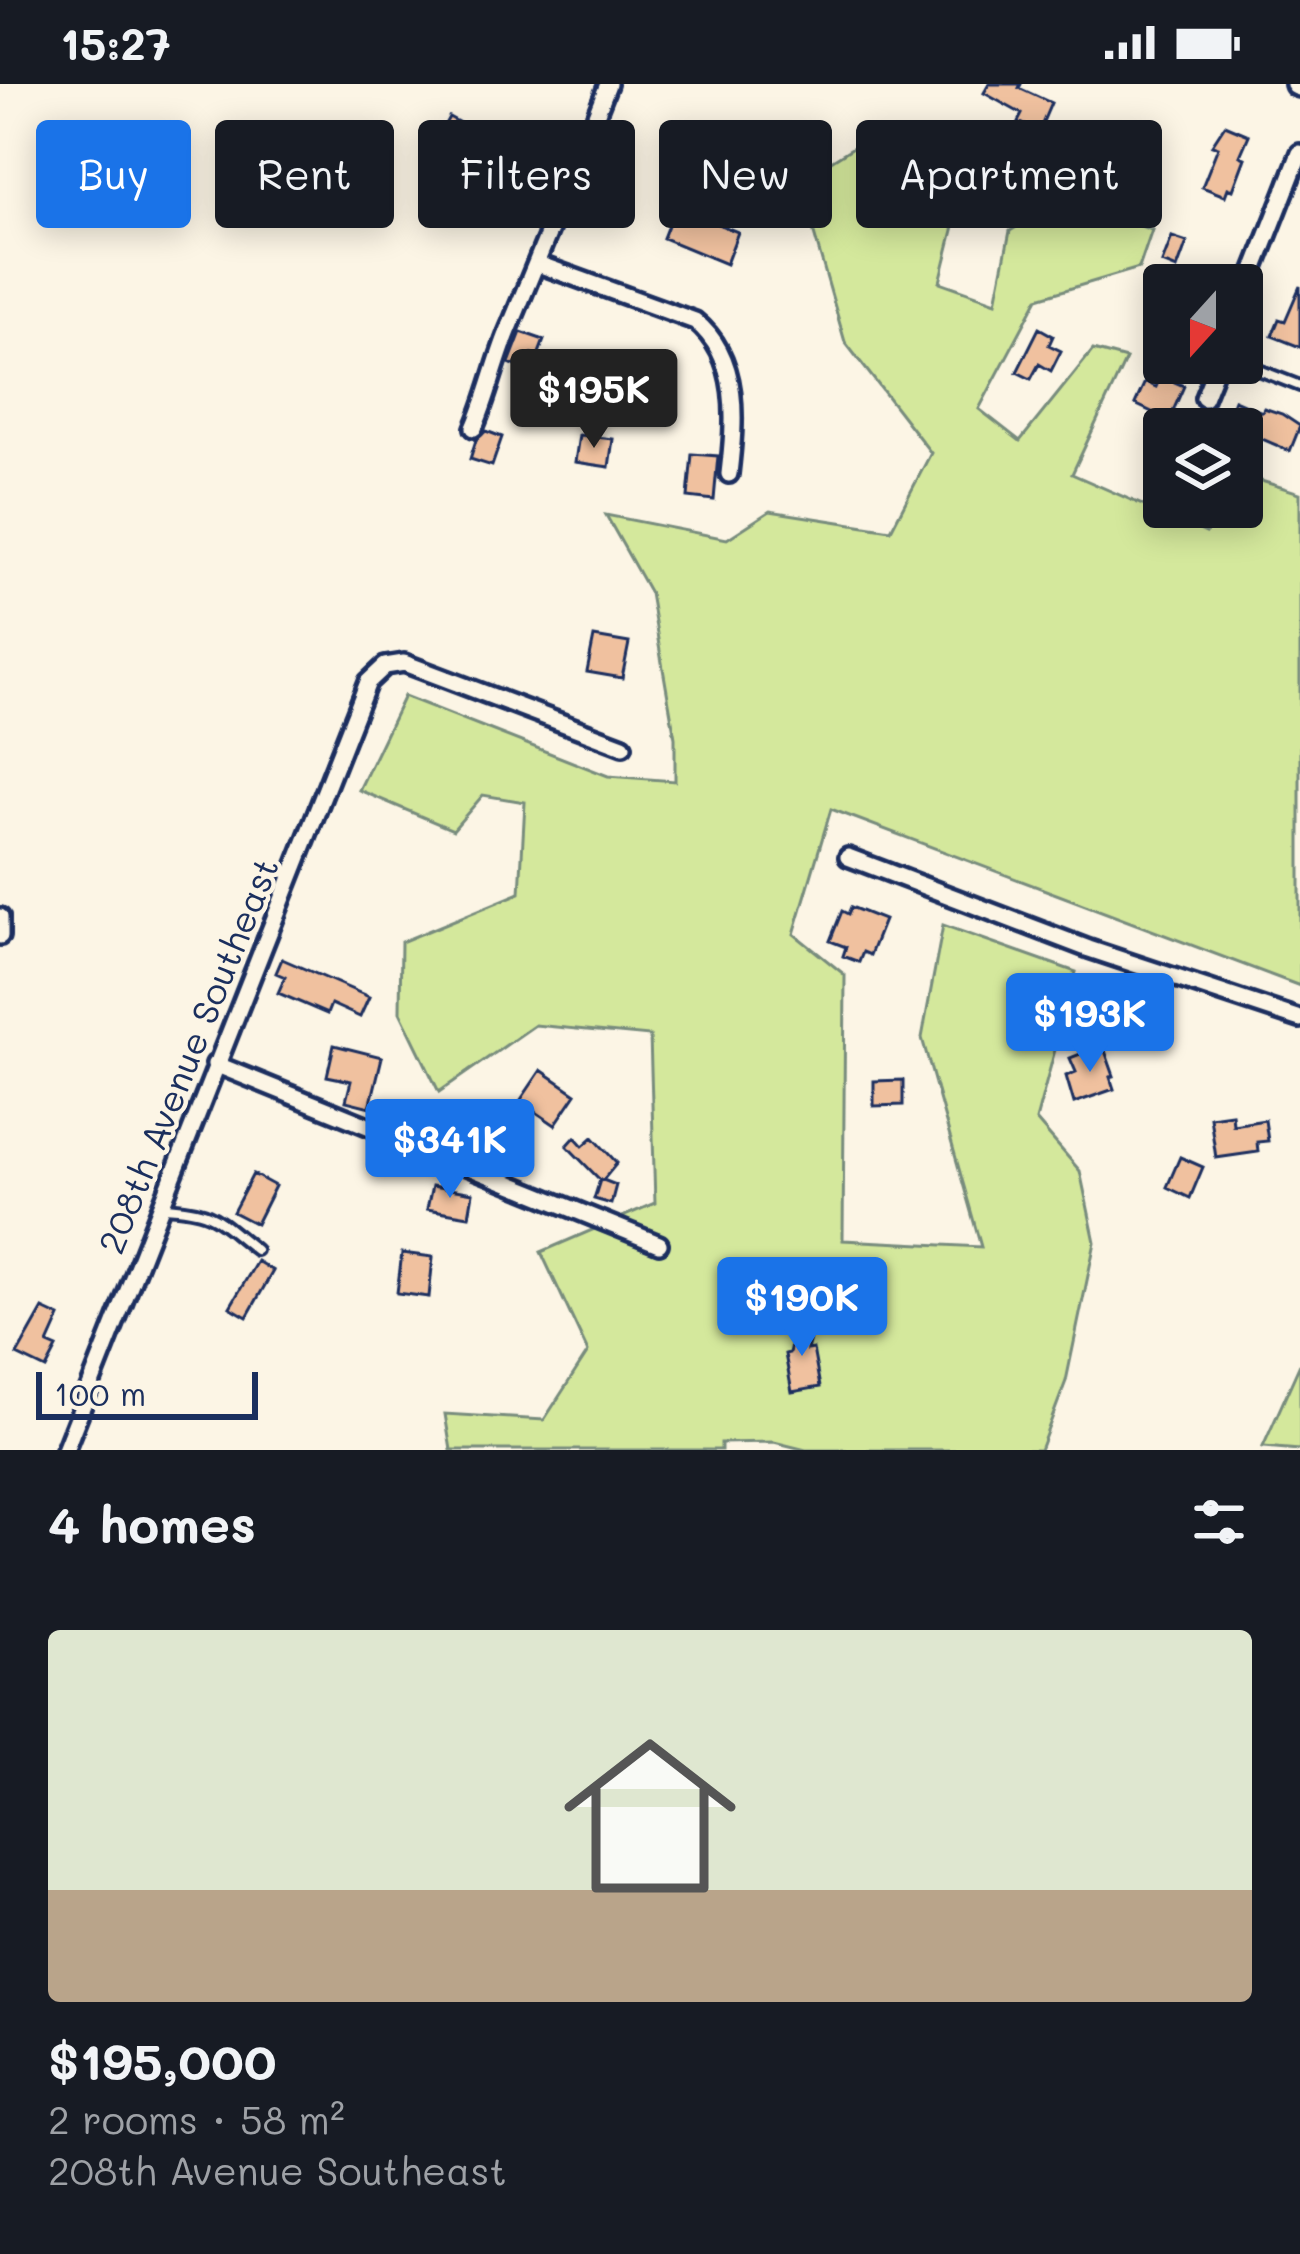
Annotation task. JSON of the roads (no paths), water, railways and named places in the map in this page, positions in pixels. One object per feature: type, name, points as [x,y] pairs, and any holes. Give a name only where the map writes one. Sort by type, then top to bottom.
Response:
[{"type":"street","points":[[474,428],[509,327],[608,84]]},
{"type":"street","points":[[1257,264],[1300,153]]},
{"type":"street","points":[[538,264],[695,321],[708,332],[718,346],[734,397],[728,474]]},
{"type":"street","points":[[1204,398],[1210,384]]},
{"type":"street","name":"208th Avenue Southeast","points":[[64,1450],[368,682],[385,666],[404,663],[622,746]]},
{"type":"street","points":[[848,857],[1089,949],[1300,1018]]},
{"type":"street","points":[[0,917],[0,936]]},
{"type":"street","points":[[215,1064],[659,1244]]},
{"type":"lane","points":[[1263,372],[1300,386]]},
{"type":"lane","points":[[159,1207],[198,1208],[256,1250]]}]
